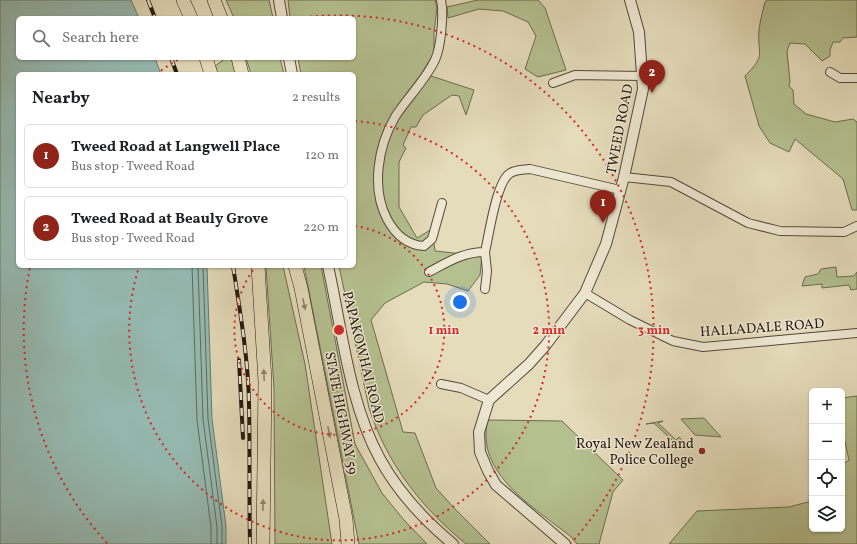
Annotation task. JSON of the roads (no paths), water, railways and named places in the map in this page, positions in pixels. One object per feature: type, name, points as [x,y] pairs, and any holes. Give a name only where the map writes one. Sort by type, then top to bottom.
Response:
[{"type":"main road","points":[[183,0],[190,16]]},
{"type":"main road","points":[[214,0],[220,16]]},
{"type":"main road","points":[[207,60],[210,72]]},
{"type":"main road","points":[[238,60],[242,72]]},
{"type":"main road","points":[[258,268],[265,381],[263,544]]},
{"type":"main road","name":"STATE HIGHWAY 59","points":[[296,268],[301,288],[341,496],[348,544]]},
{"type":"street","points":[[279,0],[282,16]]},
{"type":"street","points":[[441,0],[442,8],[437,53],[430,68],[395,118],[381,148],[378,177],[381,201],[390,226],[406,242],[424,246],[432,239],[442,202]]},
{"type":"street","name":"TWEED ROAD","points":[[489,400],[529,364],[545,346],[585,293],[606,244],[624,177],[643,89],[639,32],[630,0]]},
{"type":"street","points":[[289,60],[292,72]]},
{"type":"street","points":[[830,72],[840,78],[857,78]]},
{"type":"street","points":[[553,83],[575,75],[643,76]]},
{"type":"street","points":[[484,289],[487,271],[485,252],[499,190],[508,174],[518,170],[530,169],[620,190]]},
{"type":"street","points":[[624,177],[671,182],[748,223],[780,231],[844,232],[857,226]]},
{"type":"street","points":[[429,272],[462,255],[472,252],[485,252]]},
{"type":"street","name":"PAPAKOWHAI ROAD","points":[[328,268],[357,402],[372,443],[383,464],[404,495],[426,521],[453,544]]},
{"type":"street","name":"HALLADALE ROAD","points":[[585,293],[630,320],[673,341],[703,347],[857,333]]},
{"type":"street","points":[[441,384],[461,388],[489,400],[484,413],[479,442],[488,471],[496,485],[566,544]]},
{"type":"water","points":[[0,0],[131,0],[138,16],[16,16],[16,60],[156,60],[160,72],[16,72],[16,268],[207,268],[212,419],[226,526],[226,544],[0,544]]},
{"type":"railway","points":[[148,0],[154,16]]},
{"type":"railway","points":[[172,60],[176,72]]},
{"type":"railway","points":[[233,268],[247,369],[250,544]]},
{"type":"railway","points":[[239,360],[243,438]]},
{"type":"place","name":"Tweed Road at Beauly Grove","points":[[652,93]]},
{"type":"place","name":"Tweed Road at Langwell Place","points":[[603,223]]},
{"type":"place","name":"Royal New Zealand Police College","points":[[702,451]]}]
